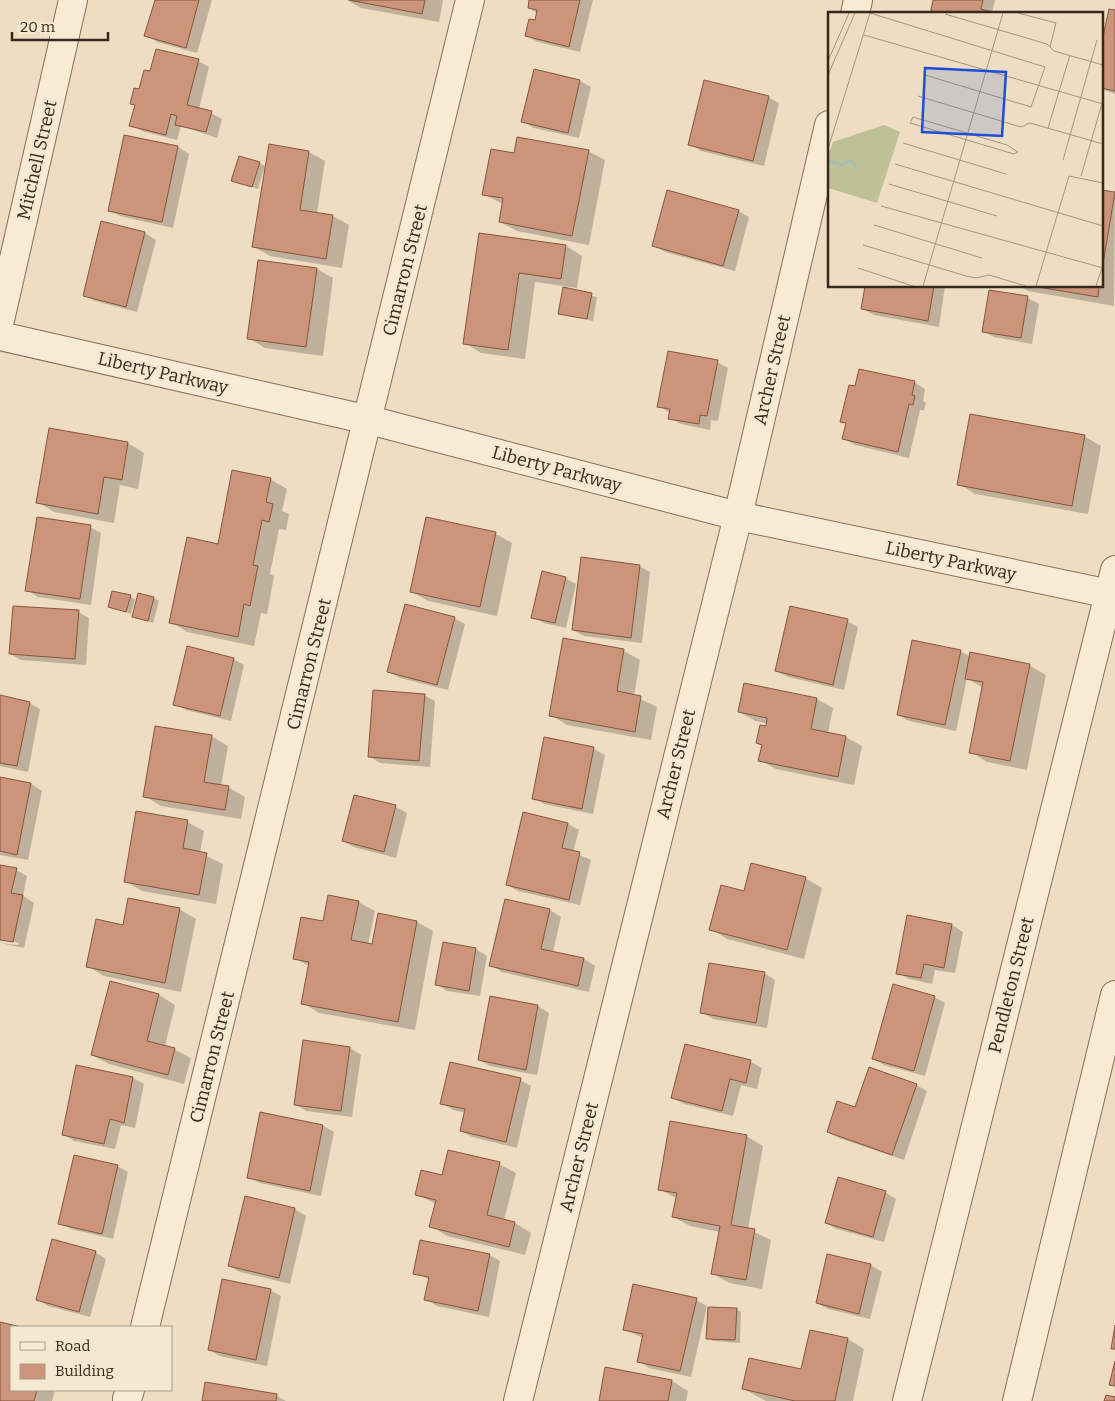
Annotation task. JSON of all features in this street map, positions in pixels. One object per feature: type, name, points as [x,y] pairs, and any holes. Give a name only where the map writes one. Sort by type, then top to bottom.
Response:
[{"type":"street","name":"Mitchell Street","points":[[0,320],[73,0]]},
{"type":"street","name":"Cimarron Street","points":[[145,1326],[369,420],[470,0]]},
{"type":"street","name":"Archer Street","points":[[518,1401],[738,516],[828,129]]},
{"type":"street","name":"Liberty Parkway","points":[[0,336],[369,420],[738,516],[1113,586]]},
{"type":"street","name":"Pendleton Street","points":[[907,1401],[1113,586]]},
{"type":"street","points":[[1017,1401],[1115,996]]},
{"type":"building","points":[[155,0],[199,0],[186,48],[144,36]]},
{"type":"building","points":[[349,0],[425,0],[422,14]]},
{"type":"building","points":[[529,0],[580,0],[569,47],[525,36],[529,19],[535,20],[537,10],[528,8]]},
{"type":"building","points":[[933,0],[983,0],[981,9],[992,12],[930,12]]},
{"type":"building","points":[[1109,9],[1115,10],[1115,91],[1102,88],[1102,41]]},
{"type":"building","points":[[156,49],[199,59],[187,105],[212,111],[206,132],[175,125],[177,116],[171,114],[166,135],[129,126],[135,105],[130,104],[134,88],[139,89],[144,70],[150,71]]},
{"type":"building","points":[[534,69],[580,80],[568,133],[521,122]]},
{"type":"building","points":[[704,80],[769,96],[753,161],[688,145]]},
{"type":"building","points":[[124,135],[178,146],[162,222],[108,211]]},
{"type":"building","points":[[517,137],[589,150],[572,236],[499,222],[503,198],[482,195],[491,149],[514,153]]},
{"type":"building","points":[[269,144],[309,151],[300,210],[333,215],[326,259],[252,247]]},
{"type":"building","points":[[239,156],[260,162],[252,187],[231,181]]},
{"type":"building","points":[[667,190],[739,210],[723,266],[652,246]]},
{"type":"building","points":[[1102,190],[1115,192],[1102,270]]},
{"type":"building","points":[[101,221],[145,232],[126,307],[83,296]]},
{"type":"building","points":[[479,233],[566,245],[561,279],[519,273],[508,350],[463,344]]},
{"type":"building","points":[[258,260],[317,268],[306,347],[247,339]]},
{"type":"building","points":[[563,287],[592,293],[587,319],[558,314]]},
{"type":"building","points":[[865,288],[934,288],[928,321],[861,309]]},
{"type":"building","points":[[1044,288],[1099,288],[1098,297]]},
{"type":"building","points":[[989,290],[1028,296],[1021,338],[982,332]]},
{"type":"building","points":[[668,351],[718,360],[707,416],[700,415],[699,424],[668,419],[670,409],[657,407]]},
{"type":"building","points":[[859,369],[915,381],[912,395],[915,396],[913,405],[909,404],[898,452],[842,439],[846,423],[840,422],[849,385],[855,386]]},
{"type":"building","points":[[970,414],[1085,435],[1072,506],[957,485]]},
{"type":"building","points":[[49,428],[128,442],[122,480],[104,477],[98,514],[36,503]]},
{"type":"building","points":[[232,470],[271,478],[266,502],[273,504],[269,522],[262,520],[253,565],[258,566],[250,606],[244,604],[238,637],[169,623],[187,537],[218,544]]},
{"type":"building","points":[[37,517],[91,525],[80,599],[25,591]]},
{"type":"building","points":[[426,517],[496,532],[480,607],[410,592]]},
{"type":"building","points":[[581,557],[640,565],[631,638],[572,630]]},
{"type":"building","points":[[542,571],[566,577],[555,623],[531,618]]},
{"type":"building","points":[[112,591],[131,595],[126,612],[108,607]]},
{"type":"building","points":[[138,593],[154,597],[148,621],[132,617]]},
{"type":"building","points":[[405,604],[455,617],[437,685],[387,672]]},
{"type":"building","points":[[13,606],[79,610],[75,659],[9,654]]},
{"type":"building","points":[[790,606],[848,619],[833,685],[775,671]]},
{"type":"building","points":[[563,638],[624,649],[617,691],[641,696],[635,732],[549,716]]},
{"type":"building","points":[[912,640],[961,650],[945,725],[897,715]]},
{"type":"building","points":[[187,646],[234,658],[220,716],[173,705]]},
{"type":"building","points":[[970,652],[1030,664],[1010,761],[969,753],[983,682],[965,679]]},
{"type":"building","points":[[744,683],[817,698],[811,729],[846,736],[838,777],[758,761],[762,745],[756,743],[760,725],[766,726],[767,718],[738,712]]},
{"type":"building","points":[[373,690],[425,694],[419,761],[368,757]]},
{"type":"building","points":[[0,695],[30,702],[17,766],[0,763]]},
{"type":"building","points":[[155,726],[212,735],[204,782],[229,786],[225,810],[143,797]]},
{"type":"building","points":[[544,737],[594,747],[582,809],[532,799]]},
{"type":"building","points":[[0,777],[31,783],[17,855],[0,851]]},
{"type":"building","points":[[354,795],[396,805],[384,852],[342,841]]},
{"type":"building","points":[[136,811],[188,820],[183,848],[207,853],[199,895],[124,882]]},
{"type":"building","points":[[523,812],[568,823],[562,848],[580,852],[569,900],[506,885]]},
{"type":"building","points":[[751,863],[806,877],[787,950],[709,930],[721,885],[744,891]]},
{"type":"building","points":[[0,865],[17,868],[11,893],[23,895],[13,942],[0,940]]},
{"type":"building","points":[[328,895],[359,901],[351,940],[372,944],[378,913],[417,921],[398,1022],[301,1004],[309,962],[293,959],[301,917],[323,921]]},
{"type":"building","points":[[128,898],[180,908],[165,983],[86,967],[96,919],[123,925]]},
{"type":"building","points":[[505,899],[550,909],[541,949],[584,958],[578,986],[489,966]]},
{"type":"building","points":[[907,915],[952,924],[944,968],[924,964],[921,978],[896,974]]},
{"type":"building","points":[[443,942],[476,948],[469,991],[435,985]]},
{"type":"building","points":[[709,963],[765,972],[756,1023],[700,1013]]},
{"type":"building","points":[[110,981],[159,994],[147,1041],[175,1048],[168,1075],[91,1055]]},
{"type":"building","points":[[893,984],[935,996],[914,1071],[872,1059]]},
{"type":"building","points":[[490,996],[538,1005],[526,1070],[478,1060]]},
{"type":"building","points":[[303,1040],[350,1047],[341,1111],[294,1105]]},
{"type":"building","points":[[685,1044],[751,1060],[746,1083],[730,1079],[722,1111],[671,1098]]},
{"type":"building","points":[[450,1062],[521,1078],[506,1142],[460,1131],[465,1109],[440,1104]]},
{"type":"building","points":[[76,1065],[133,1077],[124,1123],[110,1119],[104,1144],[62,1135]]},
{"type":"building","points":[[869,1067],[917,1084],[892,1155],[827,1132],[837,1101],[855,1107]]},
{"type":"building","points":[[260,1112],[323,1125],[310,1191],[247,1178]]},
{"type":"building","points":[[670,1121],[747,1135],[731,1225],[755,1229],[746,1280],[711,1274],[720,1226],[672,1217],[677,1193],[658,1190]]},
{"type":"building","points":[[448,1150],[500,1162],[487,1215],[515,1222],[509,1247],[429,1227],[436,1200],[415,1195],[421,1170],[442,1175]]},
{"type":"building","points":[[74,1155],[118,1165],[102,1234],[58,1224]]},
{"type":"building","points":[[838,1177],[886,1191],[873,1237],[825,1223]]},
{"type":"building","points":[[245,1196],[295,1208],[279,1278],[228,1266]]},
{"type":"building","points":[[52,1239],[96,1251],[79,1312],[36,1300]]},
{"type":"building","points":[[420,1240],[490,1254],[478,1311],[424,1300],[429,1277],[413,1274]]},
{"type":"building","points":[[827,1254],[871,1264],[859,1314],[816,1303]]},
{"type":"building","points":[[222,1279],[271,1289],[256,1360],[208,1350]]},
{"type":"building","points":[[633,1284],[697,1298],[680,1371],[637,1362],[643,1334],[623,1330]]},
{"type":"building","points":[[708,1307],[737,1308],[735,1340],[706,1339]]},
{"type":"building","points":[[0,1322],[17,1326],[10,1326],[10,1391],[37,1391],[34,1401],[0,1401]]},
{"type":"building","points":[[1115,1325],[1115,1349],[1111,1349]]},
{"type":"building","points":[[810,1330],[848,1338],[835,1401],[795,1401],[742,1389],[749,1358],[801,1369]]},
{"type":"building","points":[[1115,1361],[1115,1386],[1109,1385]]},
{"type":"building","points":[[605,1367],[672,1380],[668,1401],[599,1401]]},
{"type":"building","points":[[205,1382],[277,1394],[276,1401],[202,1401]]},
{"type":"building","points":[[1106,1395],[1115,1397],[1115,1401],[1104,1401]]}]
